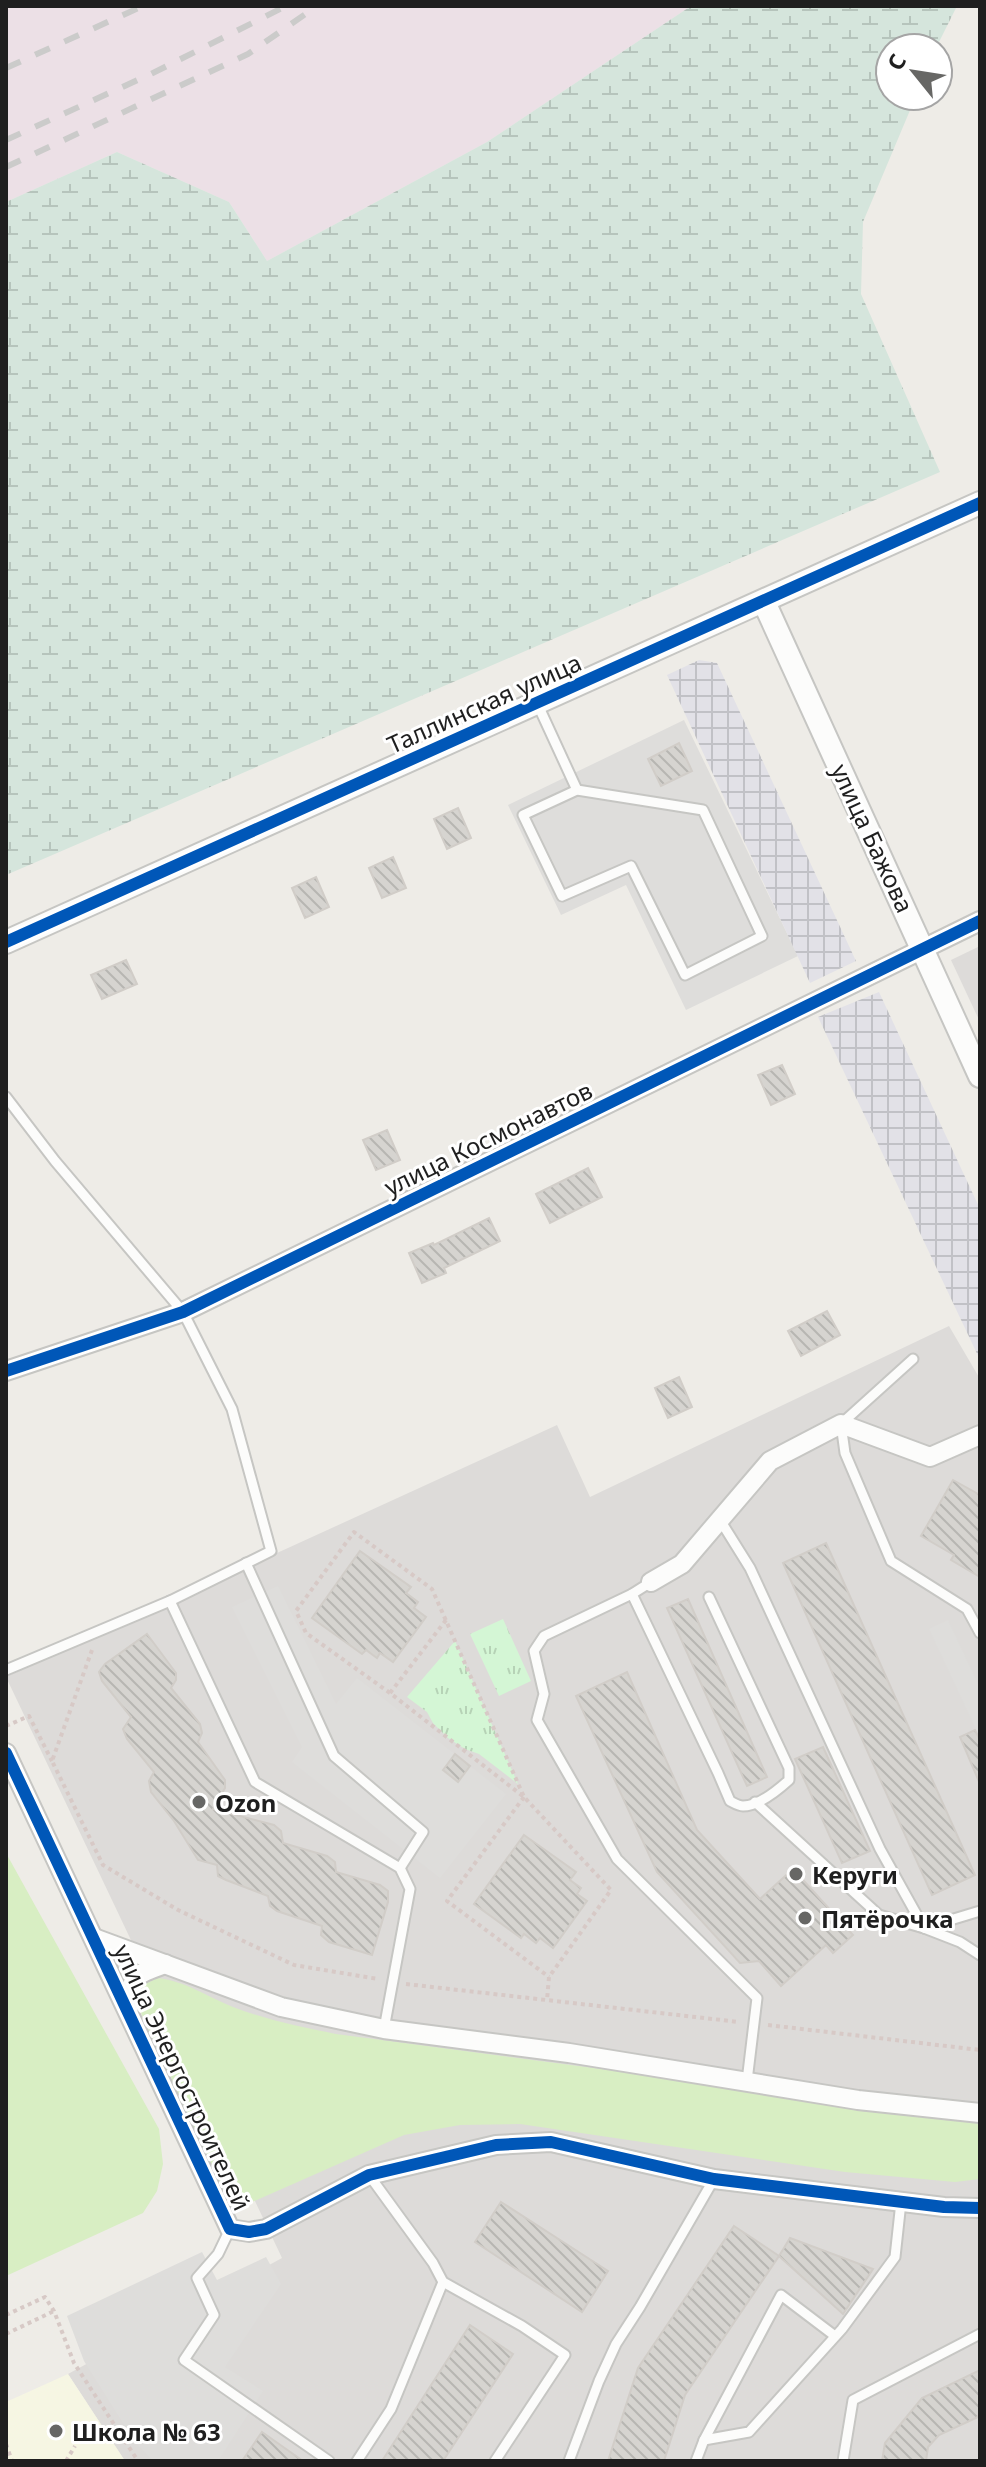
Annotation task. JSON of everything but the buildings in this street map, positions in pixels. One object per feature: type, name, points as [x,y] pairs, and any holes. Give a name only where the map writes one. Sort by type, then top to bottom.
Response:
[{"type":"street","name":"Таллинская улица","points":[[6,942],[980,503]]},
{"type":"street","name":"улица Бажова","points":[[764,602],[980,1076]]},
{"type":"street","name":"улица Космонавтов","points":[[6,1371],[183,1312],[980,921]]},
{"type":"street","points":[[651,1582],[682,1564],[770,1461],[841,1424],[930,1457],[978,1440]]},
{"type":"street","points":[[6,1753],[94,1938]]},
{"type":"street","name":"улица Энергостроителей","points":[[94,1938],[281,2007],[384,2029],[569,2053],[858,2100],[980,2113]]},
{"type":"street","name":"улица Энергостроителей","points":[[94,1938],[230,2229],[249,2232],[266,2229],[369,2175],[496,2145],[551,2142],[714,2179],[973,2210],[980,2208]]},
{"type":"street","points":[[129,2012],[130,1985],[141,1973],[165,1964]]},
{"type":"lane","points":[[537,703],[577,790]]},
{"type":"lane","points":[[577,790],[703,810],[762,936],[685,975],[631,866],[562,896],[523,815],[577,790]]},
{"type":"lane","points":[[6,1097],[55,1161],[183,1312],[232,1409],[271,1551],[170,1601],[6,1670]]},
{"type":"lane","points":[[913,1359],[841,1424],[845,1453],[891,1561],[967,1609],[980,1633]]},
{"type":"lane","points":[[720,1520],[750,1568],[880,1849],[924,1928]]},
{"type":"lane","points":[[246,1563],[334,1756],[423,1832],[400,1868]]},
{"type":"lane","points":[[651,1582],[544,1636],[534,1651],[544,1694],[537,1720],[617,1859],[757,1998],[747,2081]]},
{"type":"lane","points":[[632,1594],[730,1801],[743,1806],[779,1789],[789,1780],[789,1768],[709,1597]]},
{"type":"lane","points":[[170,1601],[255,1782],[400,1868],[410,1889],[384,2029]]},
{"type":"lane","points":[[755,1802],[879,1915],[960,1942],[980,1955]]},
{"type":"lane","points":[[924,1928],[980,1911]]},
{"type":"lane","points":[[369,2175],[433,2263],[443,2282],[522,2326],[565,2355],[495,2461]]},
{"type":"lane","points":[[569,2461],[616,2344],[714,2179]]},
{"type":"lane","points":[[704,2440],[749,2432],[835,2336],[895,2257],[901,2202]]},
{"type":"lane","points":[[230,2229],[218,2254],[197,2278],[214,2315],[184,2360],[329,2461]]},
{"type":"lane","points":[[357,2461],[391,2409],[443,2282]]},
{"type":"lane","points":[[696,2461],[704,2440],[781,2295],[835,2336]]},
{"type":"lane","points":[[843,2461],[853,2400],[980,2334]]},
{"type":"path","points":[[524,1797],[432,1589],[354,1532],[296,1611],[306,1633],[390,1693],[524,1797],[611,1890],[549,1977],[547,2000]]},
{"type":"path","points":[[390,1693],[446,1620]]},
{"type":"path","points":[[6,1726],[29,1716],[52,1761]]},
{"type":"path","points":[[524,1797],[447,1901],[549,1977]]},
{"type":"path","points":[[6,2315],[45,2297],[54,2311],[74,2363],[138,2461]]},
{"type":"path","points":[[6,2334],[54,2311]]},
{"type":"path","points":[[6,2444],[12,2461]]},
{"type":"path","points":[[66,2461],[75,2446]]},
{"type":"shaded area","points":[[6,6],[691,6],[487,142],[267,261],[229,202],[117,152],[6,202]]},
{"type":"shaded area","points":[[699,660],[717,663],[856,961],[810,983],[667,675]]},
{"type":"shaded area","points":[[684,720],[798,956],[686,1010],[626,885],[561,915],[508,805]]},
{"type":"shaded area","points":[[980,946],[980,1022],[951,960]]},
{"type":"shaded area","points":[[879,992],[980,1209],[980,1360],[818,1017]]},
{"type":"shaded area","points":[[949,1326],[980,1379],[980,2461],[125,2461],[68,2374],[282,2258],[6,1677],[557,1425],[590,1497]]},
{"type":"shaded area","points":[[278,1586],[336,1704],[357,1678],[506,1794],[440,1878],[292,1762],[302,1747],[232,1607]]},
{"type":"shaded area","points":[[948,1620],[980,1688],[980,1738],[929,1629]]},
{"type":"shaded area","points":[[202,2252],[217,2280],[266,2257],[281,2284],[225,2367],[263,2391],[218,2461],[153,2461],[135,2442],[84,2361],[67,2316]]},
{"type":"shaded area","name":"Школа № 63","points":[[68,2374],[125,2461],[6,2461],[6,2402]]},
{"type":"green space","points":[[691,6],[957,6],[944,32],[874,32],[874,112],[909,112],[863,222],[861,294],[940,472],[6,875],[6,202],[117,152],[229,202],[267,261],[487,142]]},
{"type":"green space","points":[[503,1619],[531,1681],[499,1696],[470,1634]]},
{"type":"green space","points":[[455,1641],[518,1784],[479,1754],[448,1738],[427,1712],[407,1697]]},
{"type":"green space","points":[[6,1853],[159,2129],[163,2164],[157,2191],[143,2213],[6,2276]]},
{"type":"green space","points":[[158,1978],[187,1986],[259,2016],[336,2034],[980,2119],[980,2179],[955,2182],[845,2172],[520,2124],[460,2125],[404,2135],[250,2203],[238,2202],[225,2193],[141,2013],[136,1996],[145,1984]]},
{"type":"railway","points":[[6,68],[143,6]]},
{"type":"railway","points":[[6,140],[151,74],[286,6]]},
{"type":"railway","points":[[6,167],[248,54],[317,6]]},
{"type":"cycle path","points":[[6,942],[980,503]]},
{"type":"cycle path","points":[[6,1371],[183,1312],[980,921]]},
{"type":"cycle path","points":[[6,1753],[230,2229],[249,2232],[266,2229],[369,2175],[496,2145],[551,2142],[714,2179],[944,2207],[980,2208]]},
{"type":"place","name":"Ozon","points":[[199,1802]]},
{"type":"place","name":"Керуги","points":[[796,1874]]},
{"type":"place","name":"Пятёрочка","points":[[805,1918]]},
{"type":"place","name":"Школа № 63","points":[[56,2431]]}]
